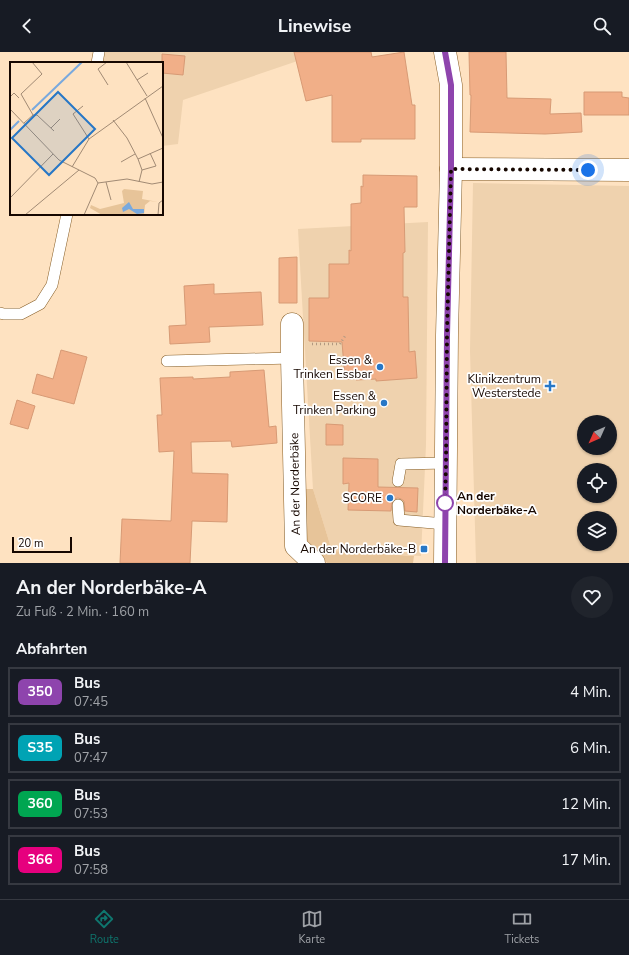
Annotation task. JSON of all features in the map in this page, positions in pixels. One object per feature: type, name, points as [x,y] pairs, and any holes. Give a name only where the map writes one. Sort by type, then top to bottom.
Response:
[{"type":"street","points":[[445,52],[451,85],[445,563]]},
{"type":"street","points":[[451,169],[629,170]]},
{"type":"street","name":"An der Norderbäke","points":[[292,342],[296,546],[314,563]]},
{"type":"lane","points":[[97,62],[99,52]]},
{"type":"lane","points":[[0,313],[21,314],[40,304],[52,285],[67,215]]},
{"type":"lane","points":[[168,361],[292,342]]},
{"type":"lane","points":[[398,481],[401,464],[446,464]]},
{"type":"lane","points":[[398,505],[399,520],[445,524]]},
{"type":"path","points":[[292,342],[340,344],[345,336]]},
{"type":"shaded area","points":[[102,52],[324,52],[183,100],[178,144],[163,146],[163,62],[100,62]]},
{"type":"shaded area","name":"Klinikzentrum Westerstede","points":[[473,183],[629,186],[629,563],[476,563],[470,351]]},
{"type":"shaded area","points":[[428,222],[426,445],[421,556],[332,551],[313,489],[298,229]]},
{"type":"shaded area","points":[[306,489],[313,489],[332,551],[414,556],[413,563],[327,563],[305,540]]},
{"type":"building","points":[[294,52],[371,52],[372,57],[404,52],[412,105],[415,105],[415,139],[361,139],[361,142],[332,142],[332,95],[306,101]]},
{"type":"building","points":[[469,52],[506,52],[507,98],[551,99],[550,114],[581,113],[582,132],[545,134],[470,132],[471,95]]},
{"type":"building","points":[[162,54],[185,56],[183,75],[163,73]]},
{"type":"building","points":[[584,92],[622,92],[622,97],[629,98],[629,115],[584,115]]},
{"type":"building","points":[[363,175],[417,176],[417,207],[404,207],[405,252],[403,253],[403,297],[408,297],[409,352],[415,351],[417,378],[376,381],[376,379],[345,379],[342,342],[309,341],[309,298],[329,298],[329,264],[349,264],[349,250],[351,251],[351,204],[361,203],[361,186],[363,187]]},
{"type":"building","points":[[297,257],[297,303],[279,303],[279,258]]},
{"type":"building","points":[[214,284],[214,294],[261,292],[263,325],[209,327],[210,342],[170,344],[169,326],[186,325],[184,286]]},
{"type":"building","points":[[61,350],[87,357],[74,404],[32,393],[37,374],[53,379]]},
{"type":"building","points":[[264,370],[269,427],[276,426],[277,443],[232,447],[231,441],[191,442],[192,473],[228,474],[227,522],[192,521],[190,563],[120,563],[122,519],[171,521],[174,451],[159,452],[157,415],[162,415],[160,378],[193,377],[193,379],[230,377],[230,372]]},
{"type":"building","points":[[17,400],[35,406],[28,429],[10,424]]},
{"type":"building","points":[[326,424],[343,425],[343,445],[326,445]]},
{"type":"building","points":[[343,458],[378,459],[378,487],[418,488],[417,512],[405,511],[404,501],[398,498],[394,499],[392,502],[391,511],[348,510],[349,483],[343,484]]},
{"type":"bus line","name":"350","points":[[445,52],[451,85],[445,563]]},
{"type":"place","name":"Essen & Trinken Essbar","points":[[380,367]]},
{"type":"place","name":"Klinikzentrum Westerstede","points":[[550,386]]},
{"type":"place","name":"Essen & Trinken Parking","points":[[384,403]]},
{"type":"place","name":"SCORE","points":[[390,498]]},
{"type":"place","name":"An der Norderbäke-A","points":[[445,503]]},
{"type":"place","name":"An der Norderbäke-B","points":[[424,549]]},
{"type":"route","points":[[445,503],[451,169],[588,170]]}]
